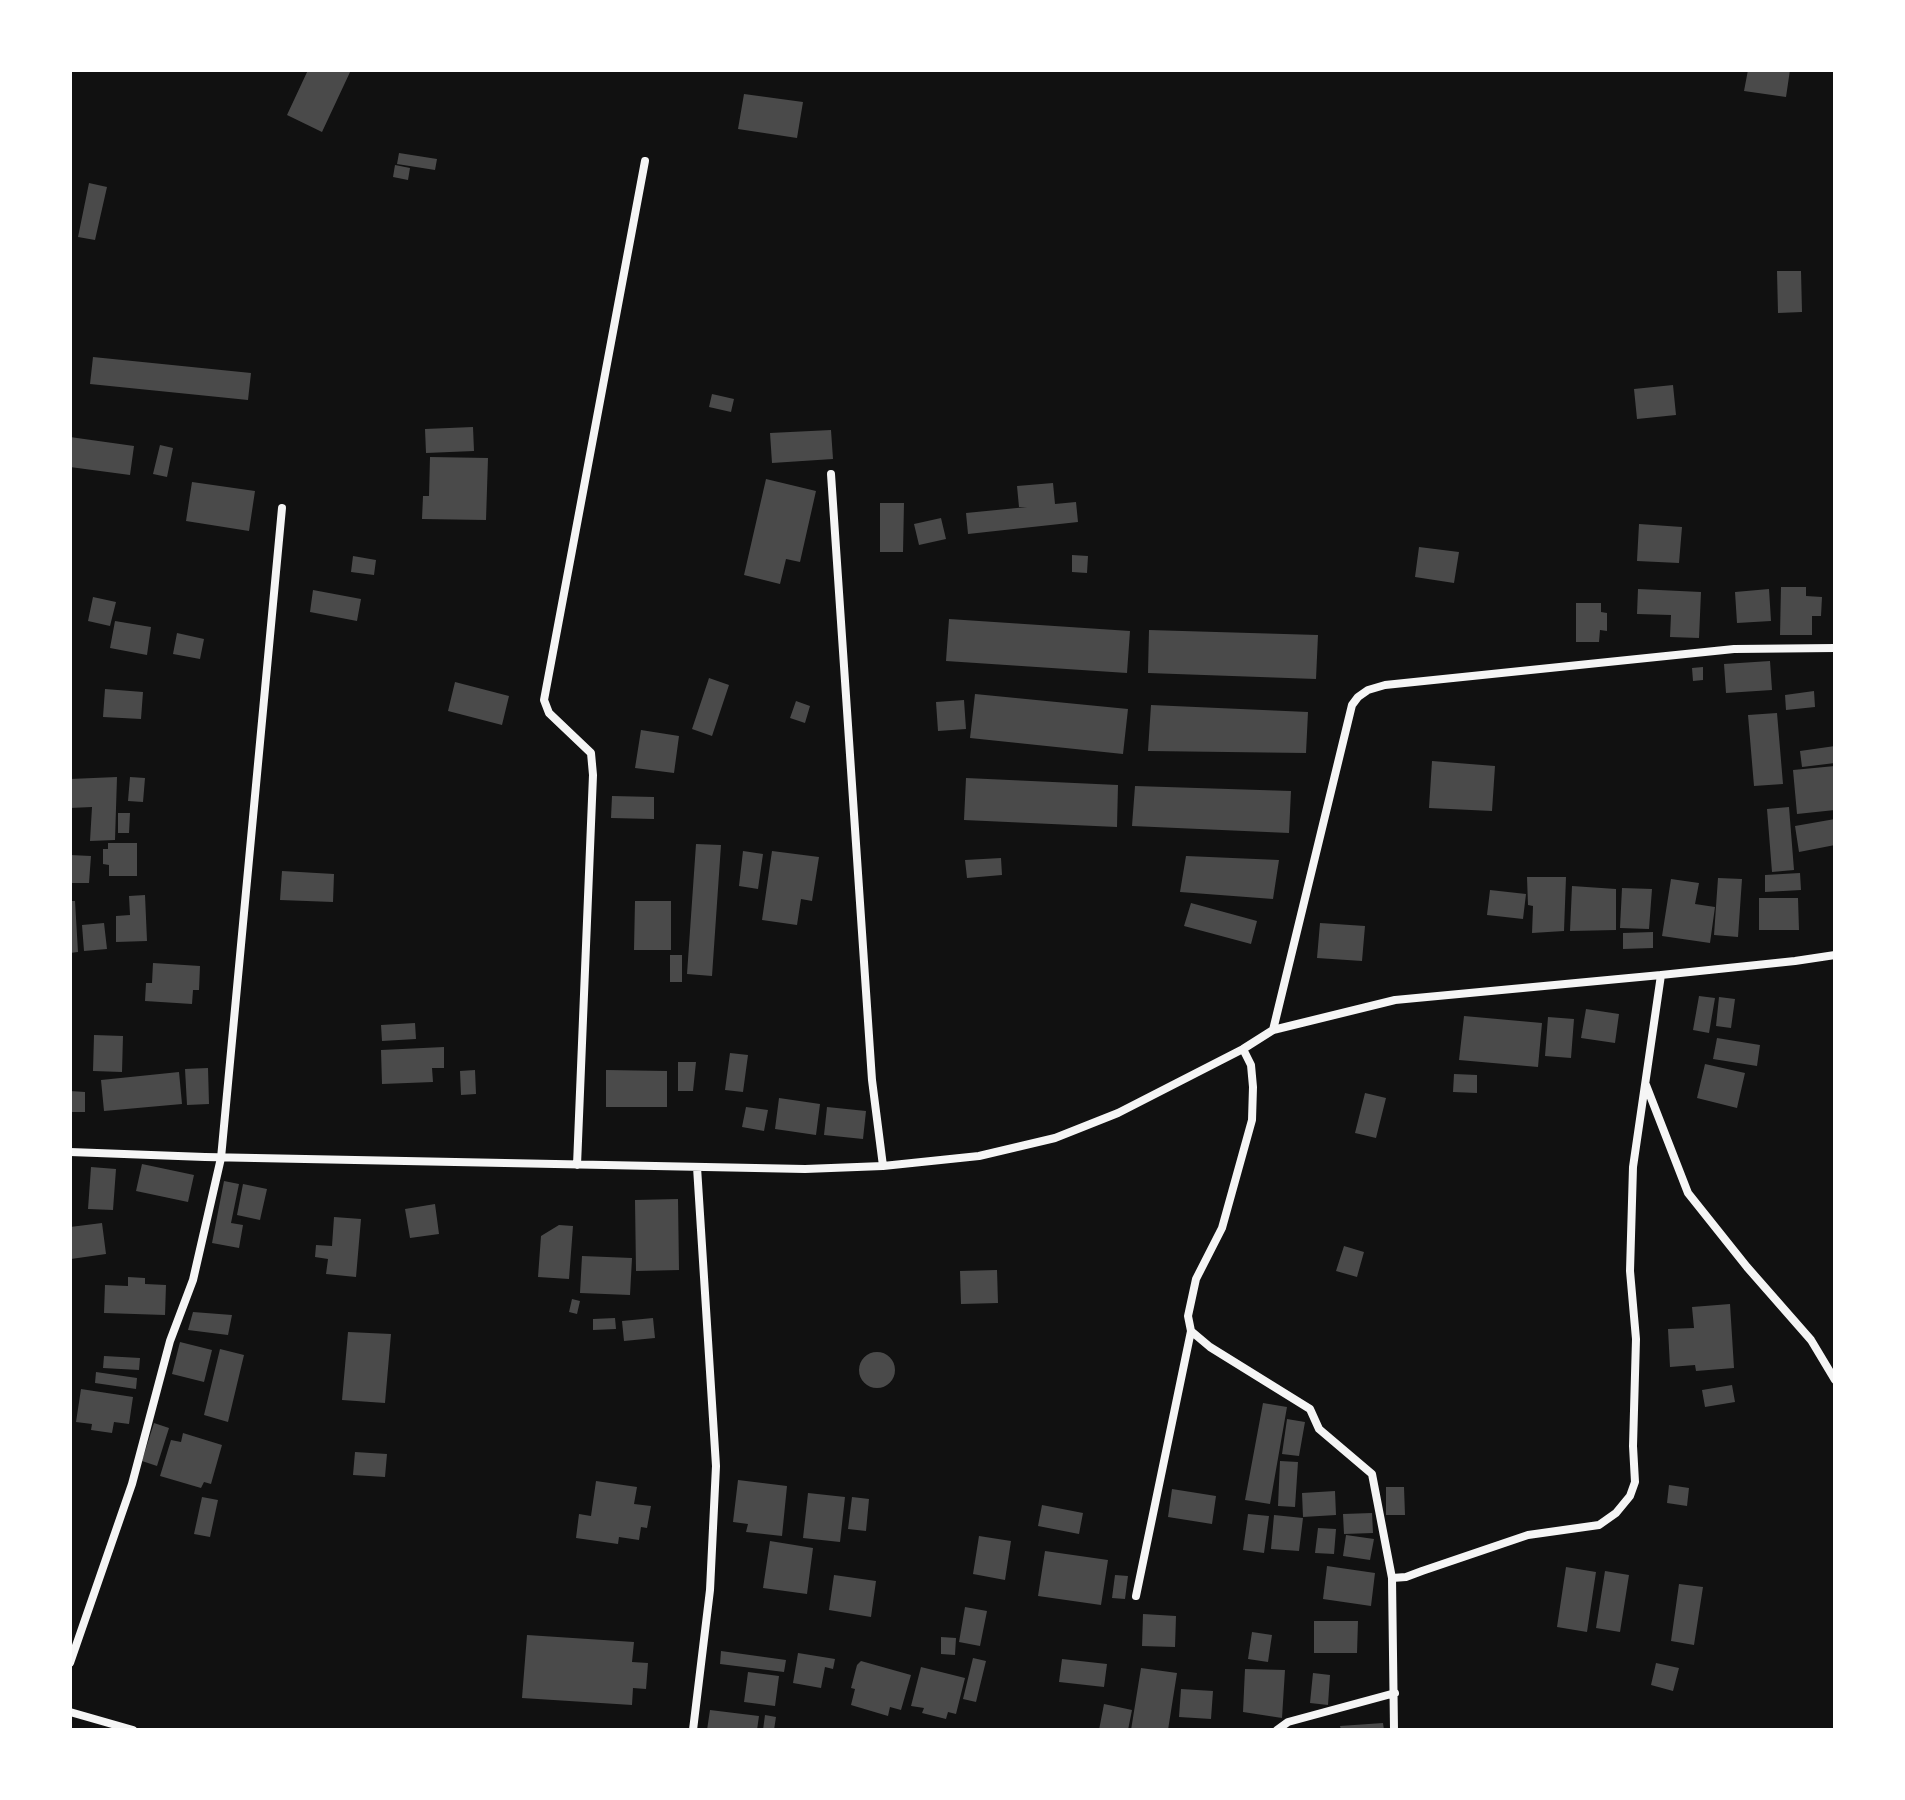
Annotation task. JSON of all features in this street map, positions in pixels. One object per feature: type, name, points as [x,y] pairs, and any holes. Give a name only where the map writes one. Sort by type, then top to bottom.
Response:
[{"type":"street","points":[[577,1165],[593,775],[591,753],[549,713],[544,700],[645,161]]},
{"type":"street","points":[[831,474],[872,1080],[883,1166]]},
{"type":"street","points":[[70,1663],[132,1484],[170,1341],[193,1280],[221,1158],[282,508]]},
{"type":"street","points":[[1273,1030],[1352,705],[1368,690],[1385,685],[1734,649],[1835,648]]},
{"type":"street","points":[[70,1152],[221,1158],[805,1169],[883,1166],[979,1156],[1055,1138],[1118,1113],[1243,1049],[1273,1030],[1395,1000],[1835,955]]},
{"type":"street","points":[[1392,1578],[1406,1577],[1528,1535],[1599,1525],[1616,1513],[1630,1496],[1635,1482],[1636,1339],[1630,1271],[1633,1167],[1661,975]]},
{"type":"street","points":[[1136,1596],[1191,1331],[1188,1316],[1196,1279],[1222,1228],[1252,1120],[1251,1065],[1243,1049]]},
{"type":"street","points":[[1646,1084],[1688,1193],[1811,1340],[1835,1380]]},
{"type":"street","points":[[693,1730],[710,1590],[716,1466],[697,1167]]},
{"type":"street","points":[[1191,1331],[1210,1347],[1310,1409],[1319,1429],[1372,1474],[1392,1578],[1394,1730]]},
{"type":"street","points":[[1277,1730],[1288,1722],[1395,1693]]},
{"type":"street","points":[[70,1712],[133,1730]]},
{"type":"building","points":[[308,70],[351,70],[322,132],[287,115]]},
{"type":"building","points":[[1748,70],[1790,70],[1786,97],[1744,91]]},
{"type":"building","points":[[744,94],[803,102],[797,138],[738,129]]},
{"type":"building","points":[[399,153],[437,159],[435,170],[397,164]]},
{"type":"building","points":[[395,165],[410,168],[408,180],[393,177]]},
{"type":"building","points":[[89,183],[107,187],[95,240],[78,237]]},
{"type":"building","points":[[1777,271],[1801,271],[1802,312],[1778,313]]},
{"type":"building","points":[[93,357],[251,373],[248,400],[90,384]]},
{"type":"building","points":[[1673,385],[1676,415],[1637,419],[1634,389]]},
{"type":"building","points":[[712,394],[734,399],[731,412],[709,407]]},
{"type":"building","points":[[473,427],[474,451],[426,453],[425,429]]},
{"type":"building","points":[[831,430],[833,459],[772,463],[770,433]]},
{"type":"building","points":[[70,437],[134,446],[130,475],[70,467]]},
{"type":"building","points":[[160,445],[173,448],[167,477],[153,474]]},
{"type":"building","points":[[430,457],[488,458],[486,520],[422,519],[423,496],[429,496]]},
{"type":"building","points":[[766,479],[816,491],[800,562],[786,559],[780,584],[744,575]]},
{"type":"building","points":[[192,482],[255,491],[249,531],[186,521]]},
{"type":"building","points":[[1053,483],[1055,504],[1076,502],[1078,522],[968,534],[966,513],[1027,507],[1019,507],[1017,486]]},
{"type":"building","points":[[880,503],[904,503],[903,552],[880,552]]},
{"type":"building","points":[[941,518],[946,539],[919,545],[914,524]]},
{"type":"building","points":[[1639,524],[1682,527],[1679,563],[1637,561]]},
{"type":"building","points":[[1419,547],[1459,552],[1454,583],[1415,577]]},
{"type":"building","points":[[1072,555],[1088,556],[1087,573],[1072,572]]},
{"type":"building","points":[[353,556],[376,560],[374,575],[351,572]]},
{"type":"building","points":[[1781,587],[1806,587],[1806,596],[1822,597],[1821,616],[1812,616],[1812,635],[1780,635]]},
{"type":"building","points":[[1638,589],[1701,592],[1699,638],[1670,637],[1671,615],[1637,614]]},
{"type":"building","points":[[1769,589],[1771,621],[1737,623],[1735,592]]},
{"type":"building","points":[[313,590],[361,599],[357,621],[310,612]]},
{"type":"building","points":[[93,597],[116,602],[110,626],[88,621]]},
{"type":"building","points":[[1576,603],[1601,603],[1601,612],[1607,613],[1607,631],[1600,630],[1599,642],[1576,642]]},
{"type":"building","points":[[949,619],[1130,631],[1127,673],[946,661]]},
{"type":"building","points":[[115,621],[151,627],[147,655],[110,648]]},
{"type":"building","points":[[1149,630],[1318,635],[1316,679],[1148,673]]},
{"type":"building","points":[[177,633],[204,639],[200,659],[173,654]]},
{"type":"building","points":[[1770,661],[1772,690],[1726,693],[1724,664]]},
{"type":"building","points":[[1703,667],[1703,680],[1693,681],[1692,668]]},
{"type":"building","points":[[709,678],[729,685],[712,736],[692,729]]},
{"type":"building","points":[[455,682],[509,696],[502,725],[448,711]]},
{"type":"building","points":[[105,689],[143,692],[141,719],[103,717]]},
{"type":"building","points":[[1814,691],[1815,707],[1786,710],[1785,695]]},
{"type":"building","points":[[975,694],[1128,709],[1123,754],[970,738]]},
{"type":"building","points":[[964,700],[966,729],[938,731],[936,702]]},
{"type":"building","points":[[796,701],[810,706],[805,723],[790,718]]},
{"type":"building","points":[[1151,705],[1308,712],[1306,753],[1148,751]]},
{"type":"building","points":[[1777,713],[1783,784],[1754,786],[1748,715]]},
{"type":"building","points":[[641,730],[679,736],[674,773],[635,768]]},
{"type":"building","points":[[1835,746],[1835,763],[1802,767],[1800,751]]},
{"type":"building","points":[[1432,761],[1495,766],[1492,811],[1429,808]]},
{"type":"building","points":[[1835,766],[1835,810],[1797,814],[1793,770]]},
{"type":"building","points":[[117,777],[115,840],[90,841],[92,807],[70,808],[70,779]]},
{"type":"building","points":[[130,777],[145,778],[143,802],[128,801]]},
{"type":"building","points":[[966,778],[1118,785],[1117,827],[964,820]]},
{"type":"building","points":[[1135,786],[1291,791],[1289,833],[1132,826]]},
{"type":"building","points":[[612,796],[654,797],[654,819],[611,818]]},
{"type":"building","points":[[1789,807],[1794,870],[1772,872],[1767,809]]},
{"type":"building","points":[[118,813],[130,813],[129,833],[118,833]]},
{"type":"building","points":[[1835,819],[1835,845],[1799,852],[1795,826]]},
{"type":"building","points":[[108,843],[137,843],[137,876],[109,876],[109,865],[103,864],[103,849],[108,849]]},
{"type":"building","points":[[696,844],[721,845],[712,976],[687,974]]},
{"type":"building","points":[[743,851],[763,854],[758,889],[739,886]]},
{"type":"building","points":[[772,851],[819,857],[812,901],[801,899],[797,925],[762,920]]},
{"type":"building","points":[[70,855],[91,856],[89,883],[70,883]]},
{"type":"building","points":[[1186,856],[1279,860],[1273,899],[1180,892]]},
{"type":"building","points":[[1001,858],[1002,875],[967,878],[965,860]]},
{"type":"building","points":[[282,871],[334,874],[333,902],[280,900]]},
{"type":"building","points":[[1800,873],[1801,890],[1765,892],[1765,875]]},
{"type":"building","points":[[1527,877],[1566,877],[1564,931],[1532,933],[1533,906],[1528,905]]},
{"type":"building","points":[[1718,878],[1742,879],[1738,937],[1714,935]]},
{"type":"building","points":[[1671,879],[1699,883],[1695,904],[1715,907],[1710,943],[1662,936]]},
{"type":"building","points":[[1572,886],[1616,889],[1616,930],[1570,931]]},
{"type":"building","points":[[1622,888],[1652,889],[1649,929],[1620,928]]},
{"type":"building","points":[[1490,890],[1526,894],[1523,919],[1487,915]]},
{"type":"building","points":[[145,895],[147,941],[116,942],[116,916],[130,915],[129,896]]},
{"type":"building","points":[[1759,898],[1798,898],[1799,930],[1759,930]]},
{"type":"building","points":[[70,901],[75,901],[78,952],[70,953]]},
{"type":"building","points":[[635,901],[671,901],[671,950],[634,950]]},
{"type":"building","points":[[1191,903],[1257,921],[1251,944],[1184,926]]},
{"type":"building","points":[[104,923],[107,949],[84,951],[82,925]]},
{"type":"building","points":[[1320,923],[1365,926],[1362,961],[1317,958]]},
{"type":"building","points":[[1653,932],[1653,948],[1623,949],[1623,933]]},
{"type":"building","points":[[670,955],[682,955],[682,982],[670,982]]},
{"type":"building","points":[[153,963],[200,966],[199,990],[193,990],[192,1004],[145,1001],[146,983],[152,983]]},
{"type":"building","points":[[1699,996],[1715,998],[1709,1033],[1693,1030]]},
{"type":"building","points":[[1719,997],[1735,999],[1731,1028],[1716,1026]]},
{"type":"building","points":[[1586,1009],[1619,1014],[1615,1043],[1581,1038]]},
{"type":"building","points":[[1464,1016],[1542,1023],[1538,1067],[1459,1060]]},
{"type":"building","points":[[1548,1017],[1574,1019],[1571,1058],[1545,1056]]},
{"type":"building","points":[[415,1023],[416,1039],[382,1041],[381,1025]]},
{"type":"building","points":[[94,1035],[123,1036],[122,1072],[93,1071]]},
{"type":"building","points":[[1717,1038],[1760,1045],[1757,1066],[1713,1059]]},
{"type":"building","points":[[444,1047],[444,1068],[432,1068],[433,1082],[382,1084],[381,1050]]},
{"type":"building","points":[[730,1053],[748,1055],[743,1092],[725,1090]]},
{"type":"building","points":[[678,1062],[696,1062],[693,1091],[678,1091]]},
{"type":"building","points":[[1705,1064],[1745,1073],[1737,1108],[1697,1098]]},
{"type":"building","points":[[208,1068],[209,1104],[187,1105],[185,1069]]},
{"type":"building","points":[[475,1070],[476,1094],[461,1095],[460,1071]]},
{"type":"building","points":[[606,1070],[667,1071],[667,1107],[606,1107]]},
{"type":"building","points":[[179,1072],[182,1104],[104,1111],[101,1080]]},
{"type":"building","points":[[1454,1074],[1477,1075],[1477,1093],[1453,1092]]},
{"type":"building","points":[[70,1091],[85,1092],[85,1112],[70,1112]]},
{"type":"building","points":[[1365,1093],[1386,1098],[1376,1138],[1355,1133]]},
{"type":"building","points":[[779,1098],[820,1104],[816,1135],[775,1129]]},
{"type":"building","points":[[746,1107],[768,1110],[764,1131],[742,1127]]},
{"type":"building","points":[[827,1107],[866,1111],[863,1139],[824,1135]]},
{"type":"building","points":[[142,1164],[194,1175],[188,1202],[136,1191]]},
{"type":"building","points":[[91,1167],[116,1169],[113,1210],[88,1209]]},
{"type":"building","points":[[224,1181],[239,1184],[231,1223],[243,1225],[239,1248],[212,1243]]},
{"type":"building","points":[[243,1184],[267,1189],[260,1220],[237,1215]]},
{"type":"building","points":[[678,1199],[679,1270],[636,1271],[635,1200]]},
{"type":"building","points":[[435,1204],[439,1234],[410,1238],[405,1209]]},
{"type":"building","points":[[334,1217],[361,1219],[356,1277],[326,1274],[328,1259],[315,1257],[316,1245],[332,1246]]},
{"type":"building","points":[[102,1223],[106,1254],[71,1259],[70,1227]]},
{"type":"building","points":[[559,1225],[573,1226],[569,1279],[538,1277],[541,1236]]},
{"type":"building","points":[[1344,1246],[1364,1252],[1357,1277],[1336,1271]]},
{"type":"building","points":[[582,1256],[632,1258],[630,1295],[580,1293]]},
{"type":"building","points":[[997,1270],[998,1303],[961,1304],[960,1271]]},
{"type":"building","points":[[128,1277],[145,1278],[145,1284],[166,1285],[165,1315],[104,1313],[105,1285],[128,1286]]},
{"type":"building","points":[[572,1299],[580,1301],[577,1314],[569,1312]]},
{"type":"building","points":[[1730,1304],[1734,1368],[1696,1371],[1695,1365],[1670,1367],[1668,1329],[1694,1328],[1692,1307]]},
{"type":"building","points":[[193,1312],[232,1315],[228,1335],[188,1330]]},
{"type":"building","points":[[615,1318],[616,1329],[593,1330],[593,1319]]},
{"type":"building","points":[[653,1318],[655,1338],[624,1341],[622,1321]]},
{"type":"building","points":[[348,1332],[391,1334],[385,1403],[342,1400]]},
{"type":"building","points":[[180,1342],[212,1350],[204,1382],[172,1374]]},
{"type":"building","points":[[220,1349],[244,1355],[228,1422],[204,1415]]},
{"type":"building","points":[[877,1352],[890,1357],[895,1370],[890,1383],[877,1388],[864,1383],[859,1370],[864,1357]]},
{"type":"building","points":[[104,1356],[140,1358],[139,1370],[103,1368]]},
{"type":"building","points":[[96,1372],[137,1378],[136,1389],[95,1383]]},
{"type":"building","points":[[1732,1385],[1735,1402],[1705,1407],[1702,1390]]},
{"type":"building","points":[[81,1389],[133,1397],[129,1424],[114,1422],[112,1433],[91,1430],[92,1424],[76,1422]]},
{"type":"building","points":[[1263,1403],[1287,1407],[1270,1504],[1245,1500]]},
{"type":"building","points":[[1287,1419],[1305,1422],[1299,1456],[1282,1454]]},
{"type":"building","points":[[154,1423],[169,1428],[157,1466],[142,1461]]},
{"type":"building","points":[[183,1433],[222,1445],[211,1484],[204,1482],[201,1488],[160,1476],[171,1440],[181,1442]]},
{"type":"building","points":[[355,1452],[387,1454],[385,1477],[353,1475]]},
{"type":"building","points":[[1280,1461],[1298,1462],[1295,1507],[1278,1506]]},
{"type":"building","points":[[738,1480],[787,1486],[782,1536],[746,1532],[748,1524],[733,1522]]},
{"type":"building","points":[[596,1481],[637,1487],[634,1504],[651,1506],[647,1528],[641,1527],[639,1540],[619,1537],[618,1544],[576,1538],[579,1514],[591,1516]]},
{"type":"building","points":[[1669,1485],[1689,1488],[1687,1506],[1667,1503]]},
{"type":"building","points":[[1386,1487],[1404,1487],[1405,1515],[1386,1515]]},
{"type":"building","points":[[1172,1489],[1216,1496],[1212,1524],[1168,1517]]},
{"type":"building","points":[[1335,1491],[1336,1515],[1303,1517],[1302,1493]]},
{"type":"building","points":[[808,1493],[845,1497],[840,1542],[803,1538]]},
{"type":"building","points":[[202,1497],[218,1500],[210,1537],[194,1534]]},
{"type":"building","points":[[852,1497],[869,1499],[866,1531],[848,1529]]},
{"type":"building","points":[[1042,1505],[1083,1513],[1079,1534],[1038,1526]]},
{"type":"building","points":[[1372,1513],[1373,1533],[1344,1534],[1343,1514]]},
{"type":"building","points":[[1248,1514],[1269,1516],[1264,1553],[1243,1550]]},
{"type":"building","points":[[1274,1515],[1303,1518],[1299,1551],[1271,1549]]},
{"type":"building","points":[[1318,1528],[1336,1529],[1334,1554],[1315,1553]]},
{"type":"building","points":[[1346,1535],[1374,1539],[1370,1560],[1343,1556]]},
{"type":"building","points":[[979,1536],[1011,1541],[1005,1580],[973,1574]]},
{"type":"building","points":[[770,1541],[813,1548],[807,1594],[763,1588]]},
{"type":"building","points":[[1045,1551],[1108,1560],[1101,1605],[1038,1596]]},
{"type":"building","points":[[1327,1566],[1375,1573],[1371,1606],[1323,1599]]},
{"type":"building","points":[[1566,1567],[1596,1572],[1587,1632],[1557,1627]]},
{"type":"building","points":[[1605,1571],[1629,1575],[1620,1632],[1596,1628]]},
{"type":"building","points":[[834,1575],[876,1581],[871,1617],[829,1610]]},
{"type":"building","points":[[1115,1575],[1128,1576],[1125,1599],[1112,1598]]},
{"type":"building","points":[[1679,1584],[1703,1587],[1694,1645],[1671,1641]]},
{"type":"building","points":[[965,1607],[987,1611],[980,1646],[959,1642]]},
{"type":"building","points":[[1143,1614],[1176,1616],[1175,1647],[1142,1646]]},
{"type":"building","points":[[1314,1621],[1358,1621],[1357,1653],[1314,1653]]},
{"type":"building","points":[[1252,1632],[1272,1635],[1268,1662],[1248,1659]]},
{"type":"building","points":[[527,1635],[634,1642],[632,1662],[648,1663],[646,1689],[633,1688],[632,1705],[522,1698]]},
{"type":"building","points":[[941,1637],[956,1638],[955,1655],[941,1654]]},
{"type":"building","points":[[721,1651],[786,1660],[784,1672],[720,1664]]},
{"type":"building","points":[[798,1653],[835,1659],[833,1669],[825,1667],[821,1688],[793,1683]]},
{"type":"building","points":[[973,1658],[986,1661],[976,1702],[963,1699]]},
{"type":"building","points":[[1062,1659],[1107,1664],[1104,1687],[1059,1682]]},
{"type":"building","points":[[861,1661],[911,1675],[901,1710],[890,1707],[888,1716],[851,1705],[855,1689],[851,1688]]},
{"type":"building","points":[[1656,1663],[1679,1668],[1673,1691],[1651,1685]]},
{"type":"building","points":[[921,1667],[965,1678],[956,1714],[948,1712],[946,1719],[922,1713],[924,1708],[911,1706]]},
{"type":"building","points":[[1141,1668],[1177,1673],[1168,1730],[1131,1730]]},
{"type":"building","points":[[1245,1669],[1285,1670],[1282,1718],[1243,1712]]},
{"type":"building","points":[[748,1672],[779,1676],[775,1706],[744,1702]]},
{"type":"building","points":[[1313,1673],[1330,1675],[1328,1705],[1310,1703]]},
{"type":"building","points":[[1181,1689],[1213,1691],[1211,1719],[1179,1717]]},
{"type":"building","points":[[1104,1704],[1132,1710],[1128,1730],[1099,1730]]},
{"type":"building","points":[[710,1710],[759,1716],[757,1730],[707,1730]]},
{"type":"building","points":[[765,1715],[776,1717],[774,1730],[763,1730]]},
{"type":"building","points":[[1383,1723],[1384,1730],[1341,1730],[1340,1726]]}]
